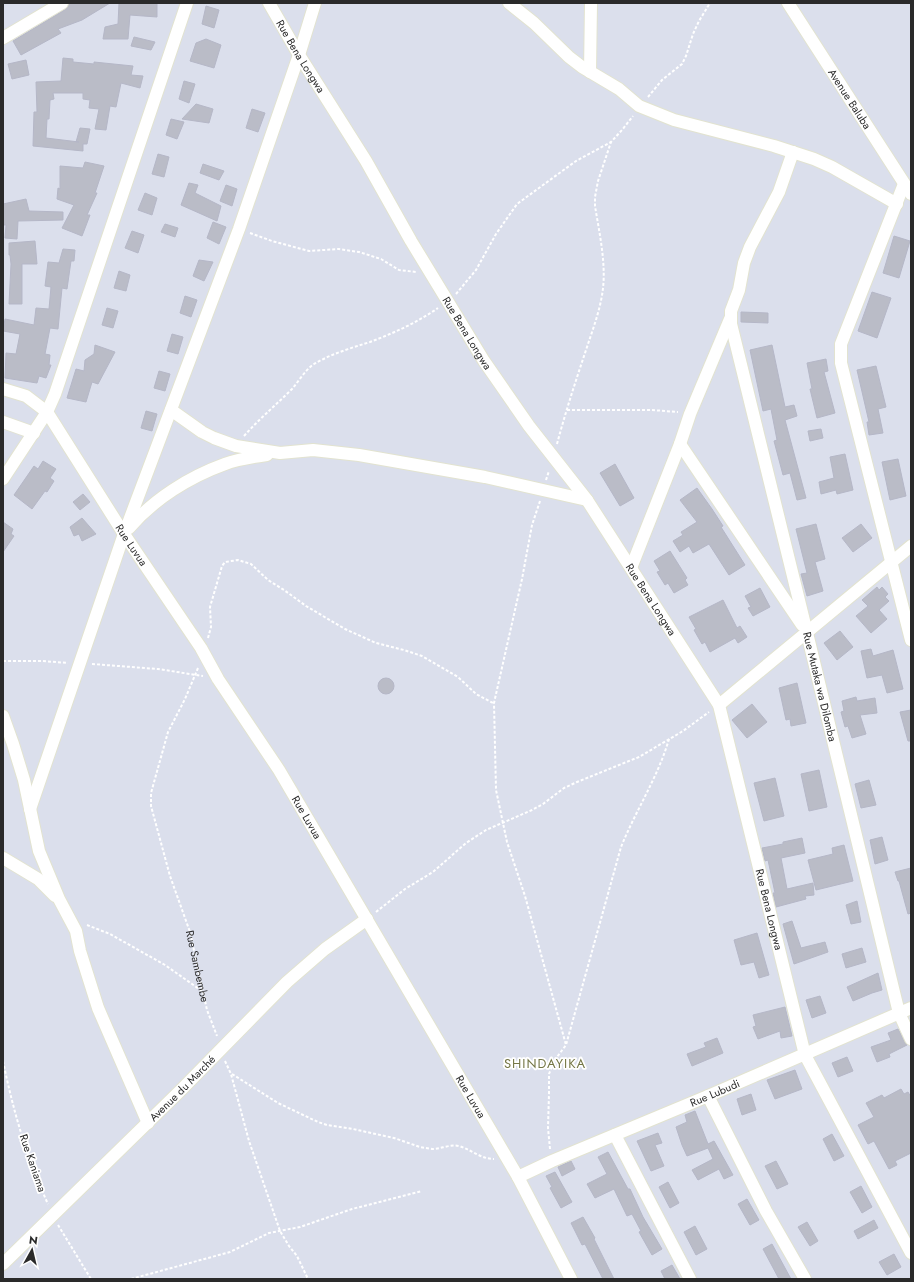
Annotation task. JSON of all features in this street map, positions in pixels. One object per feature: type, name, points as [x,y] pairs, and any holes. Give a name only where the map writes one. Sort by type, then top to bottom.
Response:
[{"type":"street","points":[[3,38],[62,3]]},
{"type":"street","points":[[3,479],[47,412],[55,394],[187,3]]},
{"type":"street","name":"Rue Bena Longwa","points":[[268,3],[366,161],[431,274],[449,301],[484,361],[529,426],[587,500],[719,705],[805,1055],[911,1252]]},
{"type":"street","points":[[30,809],[124,534],[239,229],[299,55],[315,3]]},
{"type":"street","points":[[590,72],[591,3]]},
{"type":"street","name":"Avenue Baluba","points":[[788,3],[911,194]]},
{"type":"street","points":[[514,5],[569,57],[590,72],[619,89],[639,106],[674,120],[774,146],[814,159],[832,167],[896,204]]},
{"type":"street","points":[[631,568],[680,444],[690,414],[731,318],[731,311],[739,290],[744,263],[750,247],[779,192],[793,152]]},
{"type":"street","points":[[904,184],[841,344],[840,350],[841,363],[911,640]]},
{"type":"street","name":"Rue Mutaka wa Dilomba","points":[[731,318],[732,333],[807,633],[899,1013],[911,1039]]},
{"type":"street","name":"Rue Luvua","points":[[3,389],[26,396],[47,412],[124,534],[201,648],[218,679],[279,770],[518,1177],[565,1277]]},
{"type":"street","points":[[171,410],[202,432],[214,438],[236,446],[280,453]]},
{"type":"street","points":[[3,422],[34,433]]},
{"type":"street","points":[[680,444],[807,633]]},
{"type":"street","points":[[124,534],[142,513],[154,503],[176,488],[225,464],[248,458],[313,450],[359,455],[485,477],[587,500]]},
{"type":"street","points":[[719,705],[911,546]]},
{"type":"street","points":[[3,716],[22,773],[40,851],[59,899],[76,931],[80,951],[98,1008],[148,1123]]},
{"type":"street","points":[[3,858],[38,879],[59,899]]},
{"type":"street","name":"Avenue du Marché","points":[[3,1264],[148,1123],[287,982],[325,949],[367,919]]},
{"type":"street","name":"Rue Lubudi","points":[[518,1177],[552,1161],[805,1055],[911,1008]]},
{"type":"street","points":[[708,1096],[766,1211],[805,1279]]},
{"type":"street","points":[[615,1135],[690,1279]]},
{"type":"path","points":[[566,1045],[502,822],[496,790],[494,703],[522,579],[532,525],[593,328],[603,289],[603,261],[595,197],[598,181],[612,142],[639,106],[662,80],[682,64],[686,56],[692,34],[698,21],[710,3]]},
{"type":"path","points":[[236,446],[256,423],[283,398],[300,380],[305,372],[314,364],[415,322],[449,301],[476,270],[496,234],[517,204],[576,161],[612,142]]},
{"type":"path","points":[[239,229],[272,241],[309,251],[339,249],[358,252],[382,259],[400,270],[431,274]]},
{"type":"path","points":[[567,410],[652,410],[690,414]]},
{"type":"path","name":"Rue Sambembe","points":[[308,1279],[297,1256],[280,1231],[249,1141],[231,1074],[207,1010],[190,932],[170,876],[150,806],[151,793],[168,732],[181,708],[196,674],[200,663],[201,648],[207,641],[210,634],[210,608],[222,566],[225,562],[238,560],[251,564],[268,580],[345,630],[376,643],[422,656],[458,677],[476,694],[494,703]]},
{"type":"path","points":[[3,661],[42,661],[131,666],[196,674],[218,679]]},
{"type":"path","points":[[367,919],[404,889],[433,872],[466,843],[486,830],[532,810],[543,804],[564,788],[639,757],[683,731],[719,705]]},
{"type":"path","points":[[552,1161],[548,1128],[549,1074],[554,1061],[566,1045],[621,847],[633,819],[664,758],[669,739]]},
{"type":"path","points":[[81,923],[110,934],[165,965],[202,991]]},
{"type":"path","name":"Rue Kaniama","points":[[3,1062],[9,1091],[35,1176],[53,1216],[91,1279]]},
{"type":"path","points":[[231,1074],[278,1103],[318,1122],[370,1133],[432,1149],[440,1149],[450,1145],[458,1146],[483,1157],[507,1160]]},
{"type":"path","points":[[131,1279],[230,1252],[269,1233],[300,1227],[358,1208],[422,1191]]},
{"type":"building","points":[[69,3],[110,3],[82,20],[58,29],[61,33],[21,55],[13,41],[66,9]]},
{"type":"building","points":[[119,3],[157,3],[157,17],[130,15],[128,39],[103,39],[105,27],[118,24]]},
{"type":"building","points":[[206,6],[219,10],[214,28],[202,24]]},
{"type":"building","points":[[134,37],[155,42],[151,50],[131,46]]},
{"type":"building","points":[[206,39],[221,45],[214,68],[190,61],[196,43]]},
{"type":"building","points":[[63,58],[73,59],[73,62],[94,64],[94,62],[133,66],[131,75],[143,76],[140,88],[121,83],[116,107],[110,106],[106,130],[95,129],[99,109],[89,108],[90,100],[83,99],[83,93],[53,93],[54,99],[50,100],[49,119],[47,119],[46,138],[76,142],[80,128],[90,129],[87,144],[83,144],[83,151],[33,146],[34,112],[37,112],[36,82],[61,81]]},
{"type":"building","points":[[26,60],[29,75],[12,79],[8,64]]},
{"type":"building","points":[[184,81],[195,84],[189,103],[179,99]]},
{"type":"building","points":[[196,104],[213,109],[209,123],[182,119]]},
{"type":"building","points":[[252,109],[265,113],[258,132],[246,128]]},
{"type":"building","points":[[171,119],[184,122],[177,139],[166,135]]},
{"type":"building","points":[[158,154],[169,157],[164,177],[152,174]]},
{"type":"building","points":[[85,162],[104,166],[95,193],[97,193],[87,215],[90,215],[82,236],[62,228],[74,205],[57,199],[58,188],[60,189],[60,166],[83,168]]},
{"type":"building","points":[[203,164],[224,171],[219,180],[200,173]]},
{"type":"building","points":[[189,183],[198,185],[195,193],[221,206],[217,221],[181,205]]},
{"type":"building","points":[[226,185],[237,189],[232,206],[220,201]]},
{"type":"building","points":[[145,193],[157,198],[152,215],[138,210]]},
{"type":"building","points":[[26,199],[29,211],[63,212],[63,220],[18,221],[17,239],[5,238],[6,225],[3,225],[3,204]]},
{"type":"building","points":[[213,222],[226,227],[219,244],[207,238]]},
{"type":"building","points":[[165,224],[178,228],[175,237],[161,232]]},
{"type":"building","points":[[132,231],[144,235],[138,253],[125,248]]},
{"type":"building","points":[[894,236],[910,241],[899,278],[883,273]]},
{"type":"building","points":[[35,241],[37,264],[22,264],[22,304],[9,304],[11,264],[9,243]]},
{"type":"building","points":[[63,249],[75,250],[74,261],[71,261],[67,289],[62,288],[58,329],[50,328],[45,354],[50,355],[49,365],[51,365],[46,378],[39,376],[37,383],[5,378],[6,353],[16,354],[20,334],[3,331],[5,319],[34,325],[36,308],[49,309],[51,287],[45,286],[48,262],[59,263]]},
{"type":"building","points":[[199,260],[213,262],[204,281],[193,276]]},
{"type":"building","points":[[119,271],[130,275],[126,291],[114,288]]},
{"type":"building","points":[[872,292],[891,298],[877,338],[858,331]]},
{"type":"building","points":[[185,296],[197,300],[191,317],[180,313]]},
{"type":"building","points":[[107,308],[118,311],[113,328],[102,325]]},
{"type":"building","points":[[741,312],[768,313],[768,323],[741,322]]},
{"type":"building","points":[[172,334],[183,337],[178,354],[167,351]]},
{"type":"building","points":[[95,345],[115,352],[98,384],[92,382],[86,402],[67,398],[76,369],[84,371],[85,360],[94,354]]},
{"type":"building","points":[[772,345],[785,407],[794,405],[797,416],[785,420],[806,498],[797,500],[790,473],[783,475],[774,441],[777,440],[771,409],[763,411],[750,350]]},
{"type":"building","points":[[826,359],[828,371],[824,372],[835,413],[817,418],[810,389],[812,389],[807,363]]},
{"type":"building","points":[[876,366],[886,407],[878,409],[883,433],[869,435],[867,422],[869,422],[857,370]]},
{"type":"building","points":[[159,371],[170,374],[165,391],[154,388]]},
{"type":"building","points":[[146,411],[157,414],[152,431],[141,428]]},
{"type":"building","points":[[821,429],[823,438],[810,441],[808,431]]},
{"type":"building","points":[[845,454],[853,490],[837,494],[836,490],[821,494],[819,482],[834,478],[830,457]]},
{"type":"building","points":[[898,459],[906,496],[890,500],[882,462]]},
{"type":"building","points":[[43,461],[56,469],[50,478],[54,481],[47,492],[45,491],[32,509],[14,495],[34,466],[38,469]]},
{"type":"building","points":[[615,464],[634,498],[620,506],[600,473]]},
{"type":"building","points":[[697,488],[723,526],[721,527],[745,565],[729,575],[709,544],[693,553],[689,546],[680,552],[673,541],[683,535],[681,532],[697,522],[680,500]]},
{"type":"building","points":[[83,494],[90,502],[80,510],[73,502]]},
{"type":"building","points":[[82,518],[96,534],[82,541],[79,534],[74,536],[70,527]]},
{"type":"building","points":[[3,522],[13,529],[11,534],[14,536],[3,552]]},
{"type":"building","points":[[816,524],[825,559],[815,562],[823,591],[807,596],[801,574],[807,573],[796,529]]},
{"type":"building","points":[[861,524],[872,538],[853,552],[842,538]]},
{"type":"building","points":[[670,551],[687,578],[685,580],[688,585],[674,593],[668,583],[665,585],[657,572],[660,571],[654,561]]},
{"type":"building","points":[[877,587],[879,590],[882,587],[888,594],[885,597],[889,601],[879,610],[887,619],[871,633],[856,616],[868,606],[862,600]]},
{"type":"building","points":[[760,588],[770,607],[753,616],[748,608],[751,607],[745,596]]},
{"type":"building","points":[[723,600],[737,628],[740,626],[747,637],[738,643],[735,638],[710,652],[705,642],[702,644],[689,617]]},
{"type":"building","points":[[840,631],[853,647],[837,660],[824,643]]},
{"type":"building","points":[[871,649],[873,656],[893,650],[903,689],[887,693],[882,675],[867,678],[861,651]]},
{"type":"building","points":[[386,678],[393,683],[394,686],[389,693],[386,694],[379,689],[378,686],[383,679]]},
{"type":"building","points":[[797,683],[806,723],[791,726],[790,719],[786,720],[779,688]]},
{"type":"building","points":[[856,697],[857,701],[875,698],[877,713],[860,715],[866,734],[852,738],[848,726],[845,727],[841,712],[844,711],[842,701]]},
{"type":"building","points":[[752,704],[767,722],[747,738],[732,720]]},
{"type":"building","points":[[911,710],[911,741],[908,741],[900,712]]},
{"type":"building","points":[[819,770],[827,807],[809,811],[801,774]]},
{"type":"building","points":[[775,778],[784,816],[764,821],[754,783]]},
{"type":"building","points":[[869,780],[876,805],[861,808],[855,784]]},
{"type":"building","points":[[882,837],[888,860],[875,864],[870,840]]},
{"type":"building","points":[[802,838],[805,853],[781,858],[787,889],[813,883],[814,895],[805,896],[806,899],[776,907],[773,893],[775,893],[768,860],[765,861],[762,848],[783,844],[783,842]]},
{"type":"building","points":[[844,845],[853,881],[816,890],[808,860],[833,854],[832,848]]},
{"type":"building","points":[[911,868],[911,913],[908,914],[895,872]]},
{"type":"building","points":[[857,901],[861,922],[851,924],[846,905]]},
{"type":"building","points":[[792,921],[801,948],[825,942],[828,952],[794,964],[783,924]]},
{"type":"building","points":[[757,933],[769,975],[759,978],[754,962],[741,965],[734,940]]},
{"type":"building","points":[[862,948],[866,962],[846,968],[842,954]]},
{"type":"building","points":[[878,973],[882,990],[853,1001],[847,987]]},
{"type":"building","points":[[820,996],[826,1013],[812,1018],[806,1000]]},
{"type":"building","points":[[785,1007],[792,1036],[781,1038],[780,1031],[758,1039],[753,1027],[756,1026],[753,1015]]},
{"type":"building","points":[[898,1029],[907,1045],[889,1054],[890,1057],[877,1062],[871,1047],[891,1040],[888,1033]]},
{"type":"building","points":[[717,1038],[723,1053],[692,1066],[687,1054],[706,1047],[704,1043]]},
{"type":"building","points":[[847,1057],[853,1071],[838,1077],[832,1063]]},
{"type":"building","points":[[795,1070],[802,1089],[775,1099],[767,1080]]},
{"type":"building","points":[[901,1089],[904,1094],[908,1092],[911,1097],[911,1153],[895,1161],[897,1165],[889,1169],[874,1141],[868,1144],[858,1125],[874,1117],[866,1103],[882,1095],[884,1098]]},
{"type":"building","points":[[751,1094],[756,1110],[742,1115],[737,1099]]},
{"type":"building","points":[[695,1111],[708,1144],[714,1141],[733,1175],[724,1179],[719,1169],[698,1180],[692,1170],[713,1159],[708,1148],[687,1156],[682,1145],[676,1127],[687,1122],[685,1115]]},
{"type":"building","points":[[658,1133],[662,1143],[655,1145],[664,1166],[651,1171],[637,1141]]},
{"type":"building","points":[[832,1134],[844,1156],[834,1161],[823,1139]]},
{"type":"building","points":[[608,1152],[628,1189],[630,1189],[643,1217],[662,1249],[652,1255],[639,1232],[641,1231],[632,1214],[627,1216],[614,1189],[595,1198],[587,1184],[607,1174],[598,1157]]},
{"type":"building","points":[[571,1161],[575,1169],[562,1176],[558,1167]]},
{"type":"building","points":[[776,1161],[788,1184],[777,1189],[765,1166]]},
{"type":"building","points":[[555,1172],[572,1202],[561,1208],[550,1188],[552,1187],[546,1176]]},
{"type":"building","points":[[668,1182],[679,1203],[670,1208],[659,1187]]},
{"type":"building","points":[[861,1186],[872,1207],[862,1213],[850,1192]]},
{"type":"building","points":[[747,1199],[759,1220],[750,1225],[738,1204]]},
{"type":"building","points":[[583,1217],[595,1238],[594,1239],[614,1279],[603,1279],[585,1244],[582,1245],[571,1223]]},
{"type":"building","points":[[874,1220],[878,1228],[858,1239],[854,1231]]},
{"type":"building","points":[[807,1222],[818,1241],[810,1246],[798,1227]]},
{"type":"building","points":[[695,1226],[707,1249],[696,1255],[684,1232]]},
{"type":"building","points":[[772,1244],[791,1279],[779,1279],[763,1249]]},
{"type":"building","points":[[894,1254],[901,1267],[887,1275],[879,1262]]},
{"type":"building","points":[[672,1265],[680,1279],[665,1279],[661,1271]]},
{"type":"district","name":"SHINDAYIKA","points":[[545,1063]]}]
